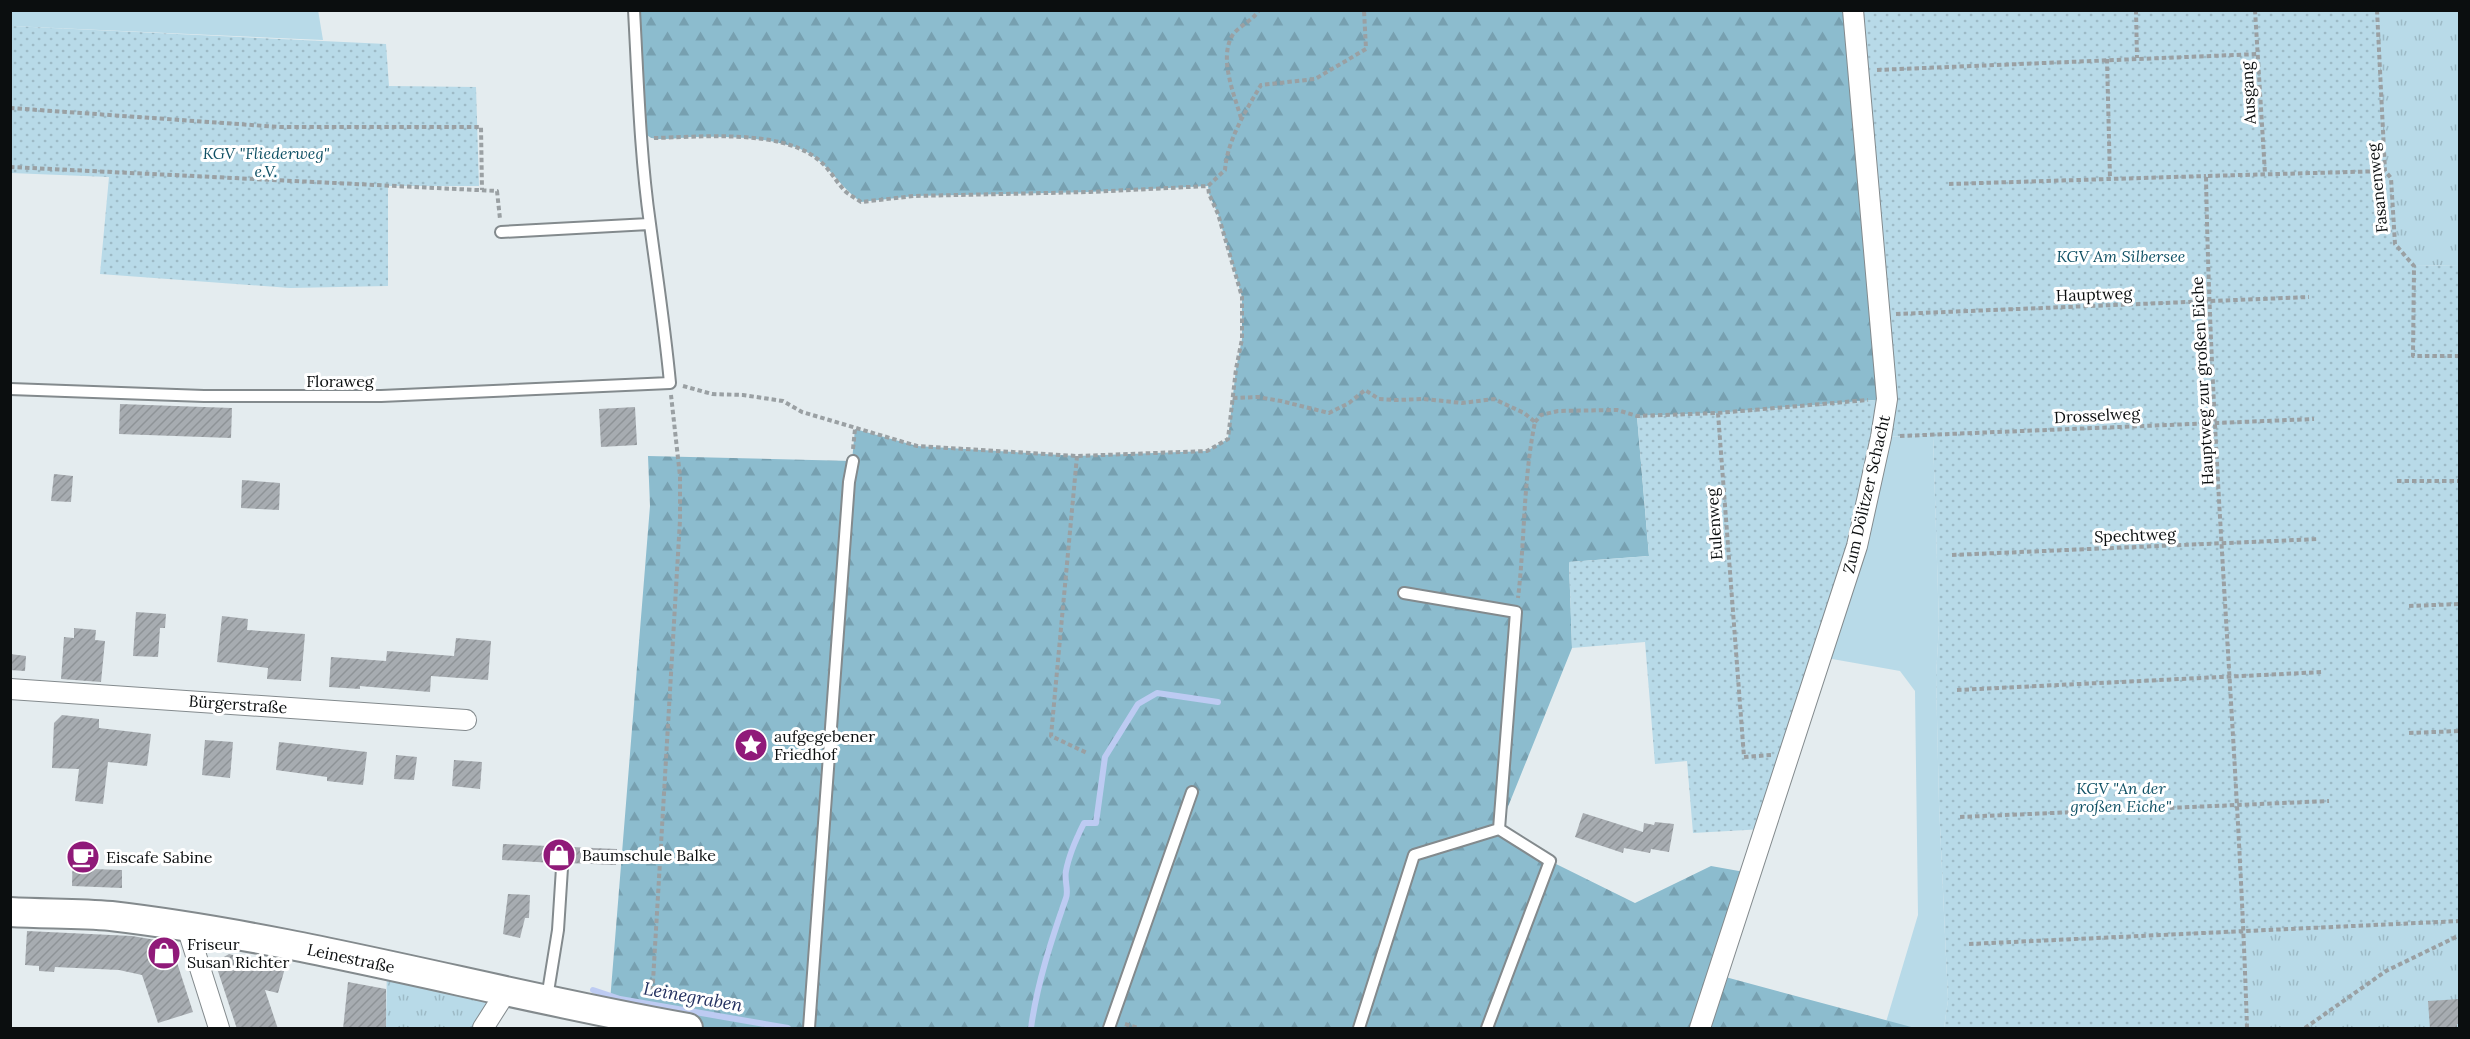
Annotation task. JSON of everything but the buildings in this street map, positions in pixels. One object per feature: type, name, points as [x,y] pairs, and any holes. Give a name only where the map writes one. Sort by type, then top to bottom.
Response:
[{"type":"main road","name":"Leinestraße","points":[[10,912],[108,916],[187,927],[387,965],[546,1001],[688,1029]]},
{"type":"street","name":"Zum Dölitzer Schacht","points":[[1700,1029],[1857,546],[1887,399],[1853,10]]},
{"type":"street","name":"Bürgerstraße","points":[[10,689],[466,720]]},
{"type":"street","points":[[187,927],[219,1029]]},
{"type":"street","points":[[483,1029],[506,992]]},
{"type":"lane","points":[[634,10],[641,130],[650,224],[662,303],[670,383]]},
{"type":"lane","points":[[501,232],[650,224]]},
{"type":"lane","name":"Floraweg","points":[[10,389],[204,396],[381,396],[670,383]]},
{"type":"lane","points":[[809,1027],[849,482],[853,461]]},
{"type":"lane","points":[[1404,593],[1516,612],[1499,829]]},
{"type":"lane","points":[[1109,1029],[1192,792]]},
{"type":"lane","points":[[1359,1029],[1414,855],[1499,829],[1550,861],[1487,1029]]},
{"type":"lane","points":[[546,1001],[558,930],[561,868]]},
{"type":"path","points":[[1241,118],[1230,79],[1226,50],[1233,34],[1256,16],[1259,10]]},
{"type":"path","points":[[641,130],[652,138],[719,136],[759,138],[796,148],[815,157],[830,170],[846,192],[861,202],[926,195],[1090,192],[1208,186],[1225,170],[1226,155],[1241,118],[1261,85],[1315,79],[1366,49],[1364,10]]},
{"type":"path","points":[[2136,10],[2137,58]]},
{"type":"path","name":"Ausgang","points":[[2255,10],[2265,174]]},
{"type":"path","name":"Fasanenweg","points":[[2377,10],[2385,171],[2391,178],[2395,244],[2414,266],[2413,356],[2460,356]]},
{"type":"path","points":[[1858,71],[2258,54]]},
{"type":"path","points":[[2107,59],[2110,179]]},
{"type":"path","points":[[10,108],[280,127],[481,127],[482,190]]},
{"type":"path","points":[[10,167],[497,191],[501,232]]},
{"type":"path","points":[[1949,184],[2385,171]]},
{"type":"path","name":"Hauptweg zur großen Eiche","points":[[2206,176],[2208,301],[2231,676],[2247,1029]]},
{"type":"path","points":[[653,997],[680,520],[680,476],[670,383],[712,394],[743,395],[783,401],[802,412],[917,446],[1077,456],[1207,451],[1228,439],[1242,339],[1242,297],[1208,186]]},
{"type":"path","name":"Hauptweg","points":[[1880,315],[2309,297]]},
{"type":"path","points":[[1233,398],[1258,397],[1329,413],[1349,403],[1365,390],[1379,399],[1424,399],[1462,403],[1494,399],[1524,413],[1535,422]]},
{"type":"path","points":[[1516,612],[1523,555],[1528,455],[1535,422],[1541,415],[1558,411],[1596,409],[1617,410],[1637,416],[1718,414],[1887,399]]},
{"type":"path","name":"Eulenweg","points":[[1718,414],[1744,757],[1789,753]]},
{"type":"path","name":"Drosselweg","points":[[1881,437],[2314,419]]},
{"type":"path","points":[[1077,456],[1051,736],[1087,753]]},
{"type":"path","points":[[2397,481],[2460,481]]},
{"type":"path","name":"Spechtweg","points":[[1952,555],[2319,539]]},
{"type":"path","points":[[2409,606],[2460,604]]},
{"type":"path","points":[[1957,690],[2322,672]]},
{"type":"path","points":[[2409,733],[2460,731]]},
{"type":"path","points":[[1960,817],[2329,801]]},
{"type":"path","points":[[1969,944],[2460,921]]},
{"type":"path","points":[[2305,1029],[2386,971],[2460,935]]},
{"type":"green space","points":[[318,10],[323,40],[11,26],[11,11]]},
{"type":"green space","points":[[634,11],[1853,11],[1887,399],[1718,413],[1637,416],[1649,556],[1569,562],[1572,648],[1499,829],[1550,861],[1635,903],[1711,866],[1750,873],[1718,975],[1915,1028],[688,1028],[609,1014],[650,506],[648,456],[852,461],[855,429],[917,446],[1077,456],[1207,451],[1228,439],[1242,339],[1242,297],[1208,186],[1090,192],[914,196],[861,202],[815,157],[795,147],[745,138],[661,139],[652,138],[641,130]]},
{"type":"green space","name":"KGV Am Silbersee","points":[[1853,11],[2377,11],[2385,170],[2391,178],[2395,244],[2414,266],[2459,265],[2459,921],[2244,931],[2247,1028],[1944,1028],[1948,1000],[1939,804],[1936,676],[1939,625],[1933,435],[1881,437],[1764,829],[1693,833],[1687,761],[1655,764],[1645,642],[1572,648],[1569,562],[1649,556],[1637,416],[1718,413],[1887,399]]},
{"type":"green space","points":[[2377,11],[2459,11],[2459,265],[2414,266],[2395,244],[2391,178],[2385,171]]},
{"type":"green space","name":"KGV \"Fliederweg\" e.V.","points":[[11,26],[386,44],[389,86],[476,87],[479,186],[388,186],[388,286],[290,288],[100,274],[109,177],[11,173]]},
{"type":"green space","points":[[1933,435],[1939,625],[1936,676],[1939,804],[1948,1000],[1944,1028],[1915,1028],[1886,1022],[1918,915],[1915,691],[1900,671],[1821,657],[1881,437]]},
{"type":"green space","points":[[2459,921],[2459,1028],[2247,1028],[2244,931]]},
{"type":"green space","points":[[387,965],[506,992],[483,1028],[386,1028]]},
{"type":"waterway","points":[[1031,1028],[1041,979],[1067,895],[1066,874],[1069,859],[1084,823],[1096,823],[1105,757],[1138,704],[1157,693],[1218,702]]},
{"type":"waterway","name":"Leinegraben","points":[[593,990],[620,999],[788,1028]]},
{"type":"place","name":"aufgegebener Friedhof","points":[[751,745]]},
{"type":"place","name":"Baumschule Balke","points":[[559,855]]},
{"type":"place","name":"Eiscafe Sabine","points":[[83,857]]},
{"type":"place","name":"Friseur Susan Richter","points":[[164,953]]},
{"type":"park label","name":"KGV \"An der großen Eiche\"","points":[[2121,797]]}]
